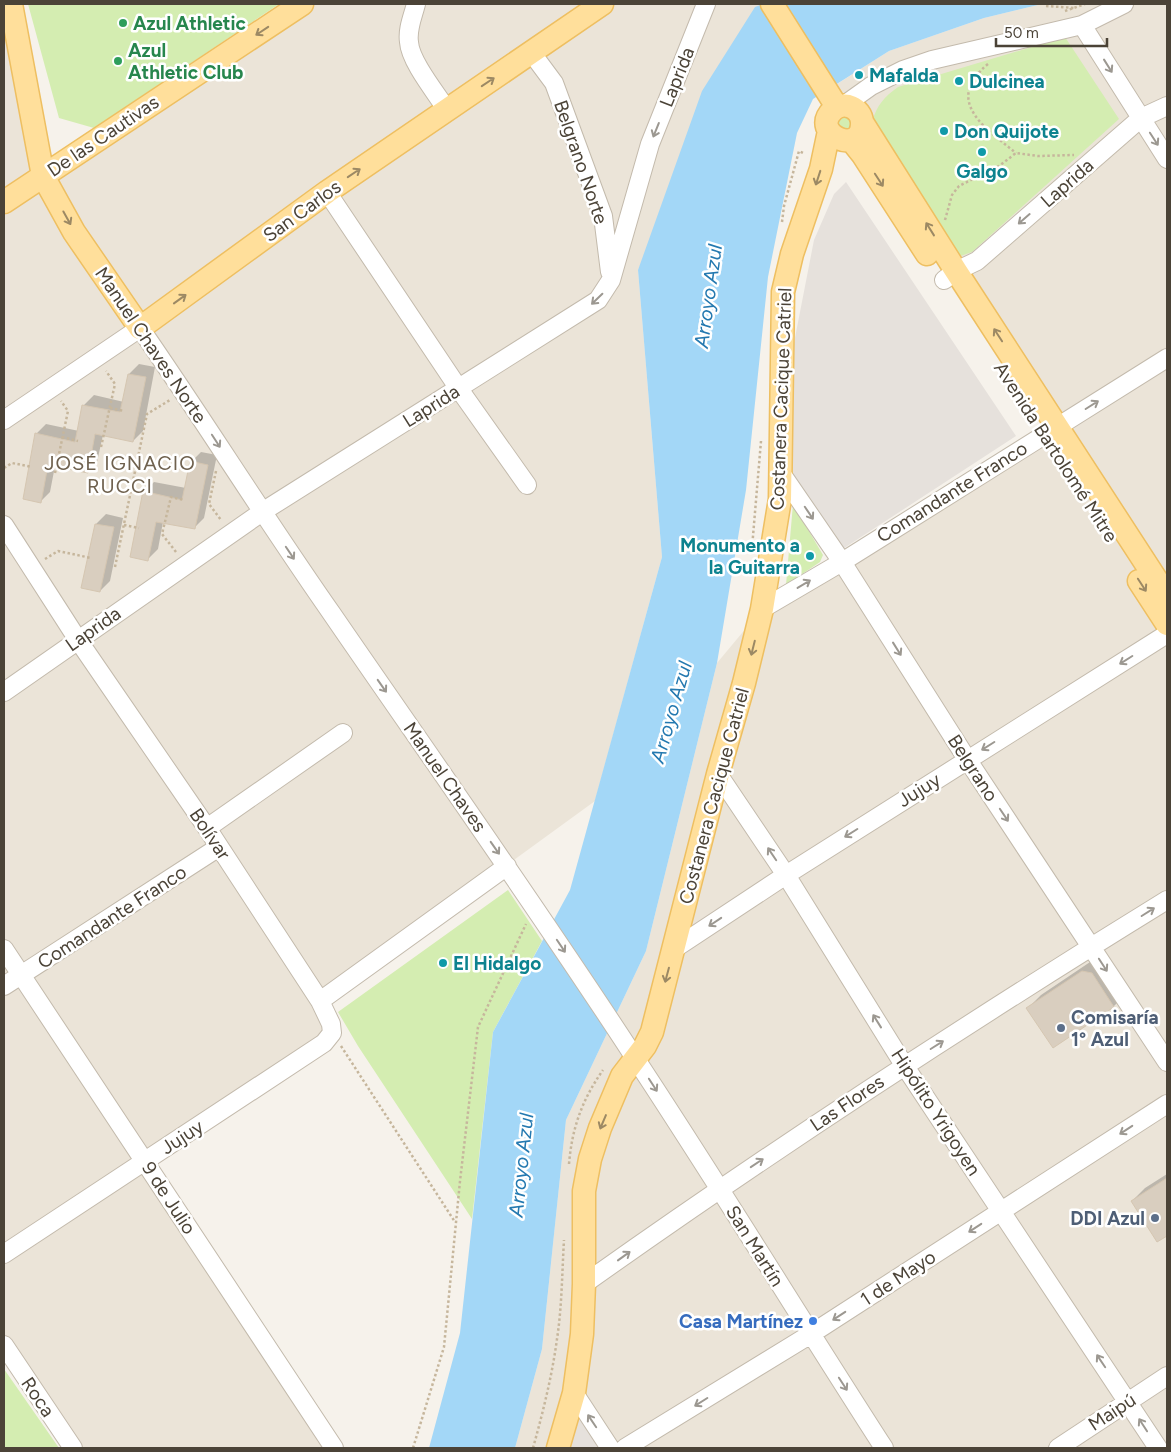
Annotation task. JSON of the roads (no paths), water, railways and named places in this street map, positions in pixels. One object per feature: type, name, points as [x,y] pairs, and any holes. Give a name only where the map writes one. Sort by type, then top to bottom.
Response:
[{"type":"main road","name":"Manuel Chaves Norte","points":[[11,4],[43,176],[74,232],[140,328]]},
{"type":"main road","name":"De las Cautivas","points":[[4,202],[302,4]]},
{"type":"main road","name":"San Carlos","points":[[140,328],[327,192],[602,4]]},
{"type":"main road","points":[[772,4],[837,102],[854,108],[859,112],[858,127],[839,140],[829,131],[827,124],[828,117],[837,102]]},
{"type":"main road","name":"Avenida Bartolomé Mitre","points":[[858,127],[863,155],[950,275],[1050,430],[1167,624]]},
{"type":"main road","name":"Costanera Cacique Catriel","points":[[558,1448],[574,1393],[582,1334],[584,1191],[590,1159],[600,1128],[631,1050],[645,1046],[652,1032],[762,609],[780,499],[783,292],[792,254],[822,162],[829,131]]},
{"type":"main road","name":"Avenida Bartolomé Mitre","points":[[1050,430],[1167,596]]},
{"type":"street","points":[[416,4],[409,28],[409,43],[413,57],[447,110]]},
{"type":"street","name":"Laprida","points":[[4,692],[262,512],[598,300],[612,280],[650,144],[706,4]]},
{"type":"street","points":[[837,102],[903,70],[932,60],[1082,25],[1124,4]]},
{"type":"street","points":[[1082,25],[1167,159]]},
{"type":"street","name":"Belgrano Norte","points":[[532,52],[554,83],[603,216],[612,280]]},
{"type":"street","points":[[858,127],[868,100],[903,70]]},
{"type":"street","name":"Laprida","points":[[950,275],[977,261],[1141,118],[1167,106]]},
{"type":"street","points":[[327,192],[459,389],[527,485]]},
{"type":"street","name":"San Carlos","points":[[4,420],[140,328]]},
{"type":"street","name":"Manuel Chaves Norte","points":[[140,328],[262,512]]},
{"type":"street","name":"Comandante Franco","points":[[762,609],[842,562],[1167,358]]},
{"type":"street","name":"Belgrano","points":[[781,473],[842,562],[967,759],[1167,1062]]},
{"type":"street","name":"Manuel Chaves","points":[[262,512],[507,866],[631,1050]]},
{"type":"street","name":"Bolívar","points":[[4,525],[78,640],[207,828],[320,1001],[331,1024],[332,1033]]},
{"type":"street","name":"Jujuy","points":[[674,949],[967,759],[1167,634]]},
{"type":"street","points":[[207,828],[343,733]]},
{"type":"street","name":"Hipólito Yrigoyen","points":[[718,774],[786,875],[904,1065],[1158,1448]]},
{"type":"street","name":"Comandante Franco","points":[[4,986],[219,847]]},
{"type":"street","points":[[320,1001],[507,866]]},
{"type":"street","name":"Las Flores","points":[[584,1284],[720,1188],[904,1065],[1167,900]]},
{"type":"street","name":"9 de Julio","points":[[4,949],[334,1448]]},
{"type":"street","name":"Jujuy","points":[[4,1254],[324,1044],[332,1033]]},
{"type":"street","name":"San Martín","points":[[631,1050],[884,1448]]},
{"type":"street","name":"1 de Mayo","points":[[625,1448],[811,1334],[1167,1104]]},
{"type":"street","name":"Roca","points":[[4,1345],[73,1448]]},
{"type":"street","name":"Maipú","points":[[1058,1448],[1167,1376]]},
{"type":"street","points":[[574,1393],[610,1448]]},
{"type":"water","name":"Arroyo Azul","points":[[763,4],[1042,4],[984,18],[889,51],[813,99],[797,133],[768,277],[746,490],[717,663],[646,951],[566,1120],[542,1349],[515,1448],[429,1448],[460,1333],[493,1032],[570,890],[662,557],[638,270],[702,91],[755,7]]},
{"type":"place","name":"Azul Athletic","points":[[123,23]]},
{"type":"place","name":"Azul Athletic Club","points":[[118,61]]},
{"type":"place","name":"Mafalda","points":[[859,75]]},
{"type":"place","name":"Dulcinea","points":[[959,81]]},
{"type":"place","name":"Don Quijote","points":[[944,131]]},
{"type":"place","name":"Galgo","points":[[982,152]]},
{"type":"place","name":"Monumento a la Guitarra","points":[[810,556]]},
{"type":"place","name":"El Hidalgo","points":[[443,963]]},
{"type":"place","name":"Comisaría 1° Azul","points":[[1061,1028]]},
{"type":"place","name":"DDI Azul","points":[[1155,1218]]},
{"type":"place","name":"Casa Martínez","points":[[813,1321]]},
{"type":"district","name":"JOSÉ IGNACIO RUCCI","points":[[120,474]]}]
